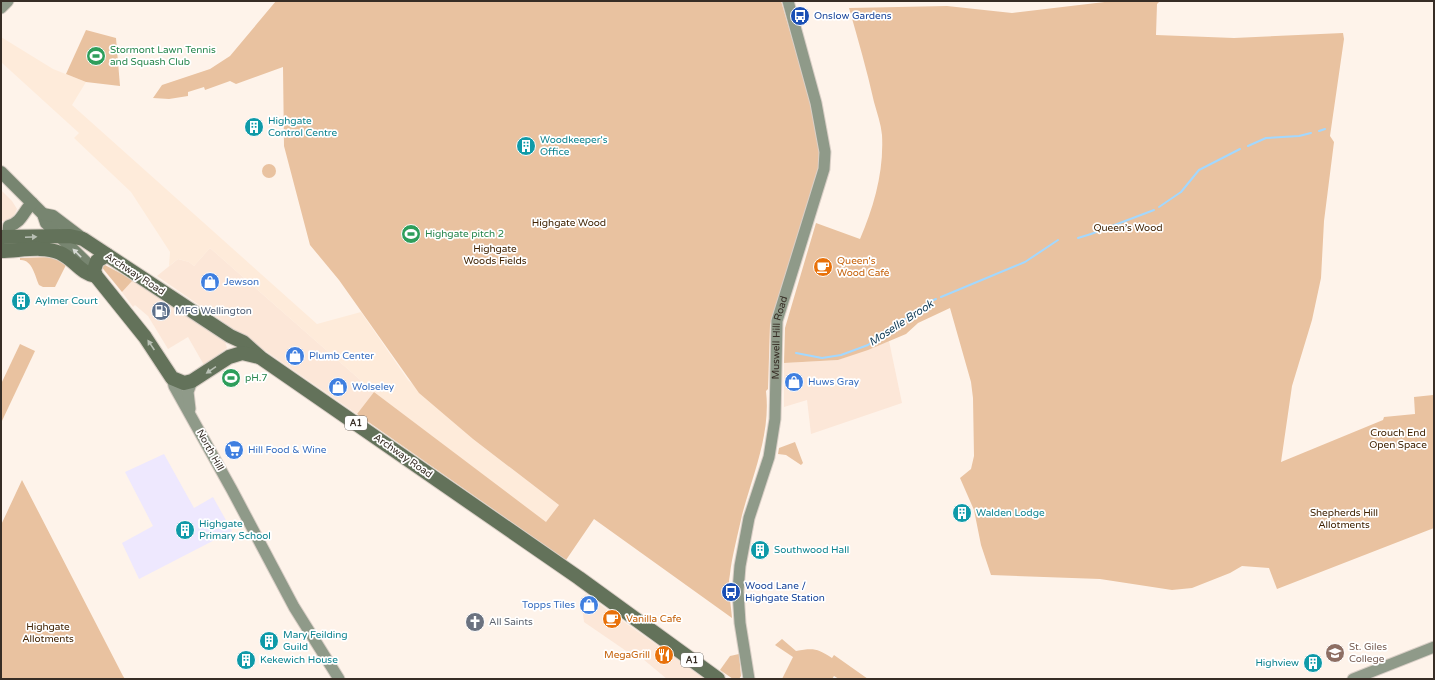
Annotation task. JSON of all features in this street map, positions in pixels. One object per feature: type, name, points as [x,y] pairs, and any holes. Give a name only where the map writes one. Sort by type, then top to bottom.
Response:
[{"type":"highway","name":"A1","points":[[5,237],[60,236]]},
{"type":"highway","name":"Archway Road","points":[[60,236],[82,239],[230,336],[243,342],[261,358],[579,578],[718,679]]},
{"type":"highway","points":[[1,251],[52,250],[63,254],[88,275],[95,273]]},
{"type":"highway","points":[[107,255],[97,261],[95,273],[145,337],[172,378],[184,383],[187,390]]},
{"type":"highway","points":[[229,357],[232,346],[230,336]]},
{"type":"highway","name":"A1","points":[[187,390],[229,357],[242,353],[261,358]]},
{"type":"main road","points":[[1,8],[8,1]]},
{"type":"main road","name":"Muswell Hill Road","points":[[749,679],[740,623],[738,591],[740,566],[749,518],[769,457],[775,419],[777,321],[824,169],[825,152],[816,102],[788,1]]},
{"type":"main road","points":[[1,172],[43,214],[46,223],[95,273]]},
{"type":"main road","points":[[5,237],[9,226],[17,223],[21,219],[32,203]]},
{"type":"main road","points":[[43,214],[53,216],[82,239]]},
{"type":"main road","name":"North Hill","points":[[187,390],[192,419],[232,490],[294,607],[339,679]]},
{"type":"main road","points":[[1353,679],[1434,647]]},
{"type":"shaded area","points":[[1,37],[53,69],[86,82],[72,105],[317,324],[361,312],[408,380],[473,439],[559,505],[546,523],[374,392],[210,248],[194,266],[189,262],[178,259],[169,266],[170,252],[131,192],[74,138],[79,133],[1,62]]},
{"type":"shaded area","points":[[1,190],[12,201],[17,209],[13,218],[4,221],[1,221]]},
{"type":"shaded area","points":[[210,248],[374,392],[357,414],[157,276],[178,259],[189,262],[194,266]]},
{"type":"shaded area","points":[[133,280],[225,342],[227,348],[204,365],[188,337],[168,349],[148,316],[135,305],[133,307],[122,292]]},
{"type":"shaded area","points":[[889,341],[902,403],[811,434],[807,400],[784,407],[784,363],[838,360]]},
{"type":"shaded area","name":"Highgate Primary School","points":[[164,454],[194,508],[213,497],[232,531],[139,579],[122,543],[153,526],[125,472]]},
{"type":"shaded area","points":[[586,594],[705,679],[667,679],[637,654],[635,657],[584,622],[581,598]]},
{"type":"green space","name":"Highgate Wood","points":[[276,1],[781,1],[820,133],[820,169],[770,325],[768,389],[766,391],[767,407],[764,438],[742,515],[732,560],[729,585],[732,618],[594,519],[566,560],[357,414],[374,392],[546,522],[559,505],[473,439],[419,393],[339,280],[310,245],[284,146],[283,67],[236,84],[230,81],[205,90],[204,87],[188,92],[188,96],[169,99],[153,98],[162,85],[210,69],[230,56]]},
{"type":"green space","name":"Queen’s Wood","points":[[1113,1],[1160,1],[1157,4],[1156,35],[1234,38],[1343,33],[1344,39],[1330,136],[1334,142],[1324,221],[1321,278],[1312,320],[1292,386],[1281,462],[1383,420],[1384,417],[1415,414],[1414,397],[1433,395],[1434,389],[1434,528],[1277,589],[1269,568],[1242,566],[1230,573],[1192,588],[1172,590],[1100,579],[991,575],[981,545],[974,510],[960,478],[971,469],[974,456],[973,398],[971,382],[950,308],[918,323],[906,334],[868,350],[838,360],[784,363],[785,328],[816,223],[860,239],[870,214],[880,175],[882,149],[881,127],[849,8],[947,6],[1012,13]]},
{"type":"green space","name":"Stormont Lawn Tennis and Squash Club","points":[[86,30],[116,38],[120,86],[86,82],[66,74]]},
{"type":"green space","points":[[266,164],[272,164],[276,168],[276,174],[272,178],[266,178],[262,174],[262,168]]},
{"type":"green space","points":[[20,258],[57,258],[66,265],[55,287],[43,287],[39,285],[30,265],[24,260],[20,260]]},
{"type":"green space","points":[[103,264],[133,280],[122,292],[100,265]]},
{"type":"green space","points":[[20,344],[35,351],[1,423],[1,384]]},
{"type":"green space","points":[[795,442],[803,463],[801,465],[786,455],[778,454],[779,448]]},
{"type":"green space","name":"Highgate Allotments","points":[[22,480],[125,679],[1,679],[1,525]]},
{"type":"green space","points":[[782,639],[796,651],[807,649],[815,650],[832,658],[834,655],[868,679],[839,679],[834,676],[832,679],[782,679],[793,657],[775,645]]},
{"type":"green space","points":[[739,654],[741,676],[739,679],[733,679],[720,670],[730,656]]},
{"type":"waterway","name":"Moselle Brook","points":[[1319,131],[1325,129]]},
{"type":"waterway","name":"Moselle Brook","points":[[1248,146],[1266,138],[1299,136],[1311,133]]},
{"type":"waterway","name":"Moselle Brook","points":[[1159,207],[1181,192],[1199,170],[1240,149]]},
{"type":"waterway","name":"Moselle Brook","points":[[1078,238],[1154,210]]},
{"type":"waterway","name":"Moselle Brook","points":[[941,297],[1025,262],[1058,240]]},
{"type":"waterway","name":"Moselle Brook","points":[[796,353],[822,358],[841,355],[868,345],[898,322],[919,313],[927,303],[936,299]]},
{"type":"place","name":"Onslow Gardens","points":[[800,16]]},
{"type":"place","name":"Stormont Lawn Tennis and Squash Club","points":[[96,56]]},
{"type":"place","name":"Highgate Control Centre","points":[[254,127]]},
{"type":"place","name":"Woodkeeper's Office","points":[[526,146]]},
{"type":"place","name":"Highgate pitch 2","points":[[411,234]]},
{"type":"place","name":"Queen's Wood Café","points":[[823,267]]},
{"type":"place","name":"Jewson","points":[[210,282]]},
{"type":"place","name":"Aylmer Court","points":[[21,301]]},
{"type":"place","name":"MFG Wellington","points":[[161,311]]},
{"type":"place","name":"Plumb Center","points":[[295,356]]},
{"type":"place","name":"pH.7","points":[[231,378]]},
{"type":"place","name":"Huws Gray","points":[[794,382]]},
{"type":"place","name":"Wolseley","points":[[338,387]]},
{"type":"place","name":"Hill Food & Wine","points":[[234,450]]},
{"type":"place","name":"Walden Lodge","points":[[962,513]]},
{"type":"place","name":"Highgate Primary School","points":[[185,530]]},
{"type":"place","name":"Southwood Hall","points":[[760,550]]},
{"type":"place","name":"Wood Lane / Highgate Station","points":[[731,592]]},
{"type":"place","name":"Topps Tiles","points":[[589,605]]},
{"type":"place","name":"Vanilla Cafe","points":[[612,619]]},
{"type":"place","name":"All Saints","points":[[475,622]]},
{"type":"place","name":"Mary Feilding Guild","points":[[269,641]]},
{"type":"place","name":"St. Giles College","points":[[1335,653]]},
{"type":"place","name":"MegaGrill","points":[[664,655]]},
{"type":"place","name":"Kekewich House","points":[[246,660]]},
{"type":"place","name":"Highview","points":[[1313,663]]},
{"type":"park label","name":"Highgate Woods Fields","points":[[495,254]]},
{"type":"park label","name":"Crouch End Open Space","points":[[1398,438]]},
{"type":"park label","name":"Shepherds Hill Allotments","points":[[1344,518]]}]
